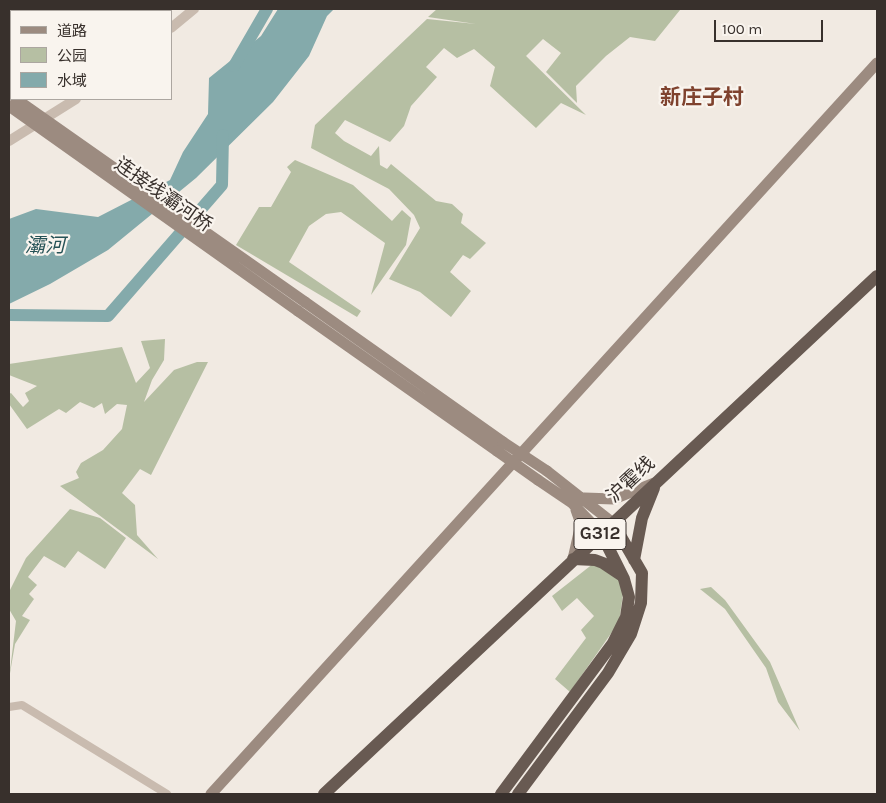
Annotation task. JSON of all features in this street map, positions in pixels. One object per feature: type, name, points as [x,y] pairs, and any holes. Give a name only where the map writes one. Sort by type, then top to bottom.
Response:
[{"type":"highway","name":"沪霍线","points":[[324,794],[877,276]]},
{"type":"highway","points":[[634,560],[642,518],[656,482]]},
{"type":"highway","points":[[518,794],[608,673],[631,634],[641,603],[642,573],[613,523]]},
{"type":"highway","points":[[501,794],[613,643],[626,617],[629,596],[624,577],[601,533]]},
{"type":"highway","points":[[573,559],[589,559],[603,562],[624,577]]},
{"type":"main road","points":[[211,794],[877,63]]},
{"type":"main road","name":"连接线灞河桥","points":[[17,100],[301,307]]},
{"type":"main road","name":"连接线灞河桥","points":[[9,106],[301,307]]},
{"type":"main road","points":[[301,307],[500,447],[538,480],[580,502],[613,523]]},
{"type":"main road","points":[[500,447],[547,471],[580,502],[601,533]]},
{"type":"main road","points":[[580,502],[614,499],[656,482]]},
{"type":"main road","points":[[573,559],[582,524],[580,502]]},
{"type":"street","points":[[172,27],[194,9]]},
{"type":"street","points":[[9,141],[74,100]]},
{"type":"street","points":[[9,706],[22,705],[167,794]]},
{"type":"green space","points":[[9,9],[80,10],[10,10],[9,84]]},
{"type":"green space","points":[[437,9],[680,10],[655,41],[630,37],[606,56],[576,86],[577,103],[546,72],[561,53],[543,39],[526,56],[586,115],[561,103],[536,128],[490,86],[495,67],[474,49],[457,58],[444,48],[426,67],[437,77],[411,106],[404,126],[390,142],[345,120],[335,133],[344,141],[371,156],[379,146],[380,165],[387,169],[391,164],[436,201],[452,204],[463,214],[461,223],[486,243],[470,259],[463,255],[450,272],[471,291],[451,317],[420,292],[389,279],[420,228],[414,215],[389,189],[311,148],[315,125],[427,19],[476,24],[428,17]]},
{"type":"green space","points":[[295,160],[353,185],[392,221],[402,210],[411,218],[406,245],[371,295],[385,243],[341,212],[326,214],[309,226],[289,262],[361,311],[357,317],[236,245],[259,207],[271,207],[291,172],[287,167]]},
{"type":"green space","points":[[165,339],[164,360],[152,380],[144,402],[174,370],[197,362],[208,362],[151,475],[140,469],[122,493],[135,505],[137,535],[158,559],[60,486],[79,478],[76,472],[81,463],[103,450],[122,429],[127,405],[117,404],[105,414],[102,403],[94,408],[80,402],[66,413],[59,409],[27,429],[9,404],[9,394],[11,393],[23,407],[29,401],[25,393],[37,386],[9,375],[9,364],[122,347],[136,383],[150,368],[141,341]]},
{"type":"green space","points":[[70,509],[100,518],[126,538],[105,569],[78,551],[65,568],[44,556],[28,577],[37,585],[29,594],[34,599],[22,616],[30,620],[15,644],[9,679],[16,621],[9,609],[9,592],[26,558]]},
{"type":"green space","points":[[594,563],[614,572],[624,587],[619,622],[570,692],[555,679],[586,638],[581,630],[594,616],[577,598],[562,611],[552,596]]},
{"type":"green space","points":[[711,587],[725,600],[770,662],[800,731],[778,702],[766,668],[725,609],[700,589]]},
{"type":"water","name":"灞河","points":[[278,9],[334,9],[327,16],[309,56],[273,102],[196,178],[108,250],[50,284],[9,304],[9,219],[36,209],[98,217],[170,180],[183,152],[208,114],[209,78],[261,36]]},
{"type":"waterway","name":"灞河","points":[[234,66],[267,9]]},
{"type":"waterway","name":"灞河","points":[[9,315],[108,316],[222,185],[223,135]]},
{"type":"district","name":"新庄子村","points":[[702,98]]}]
